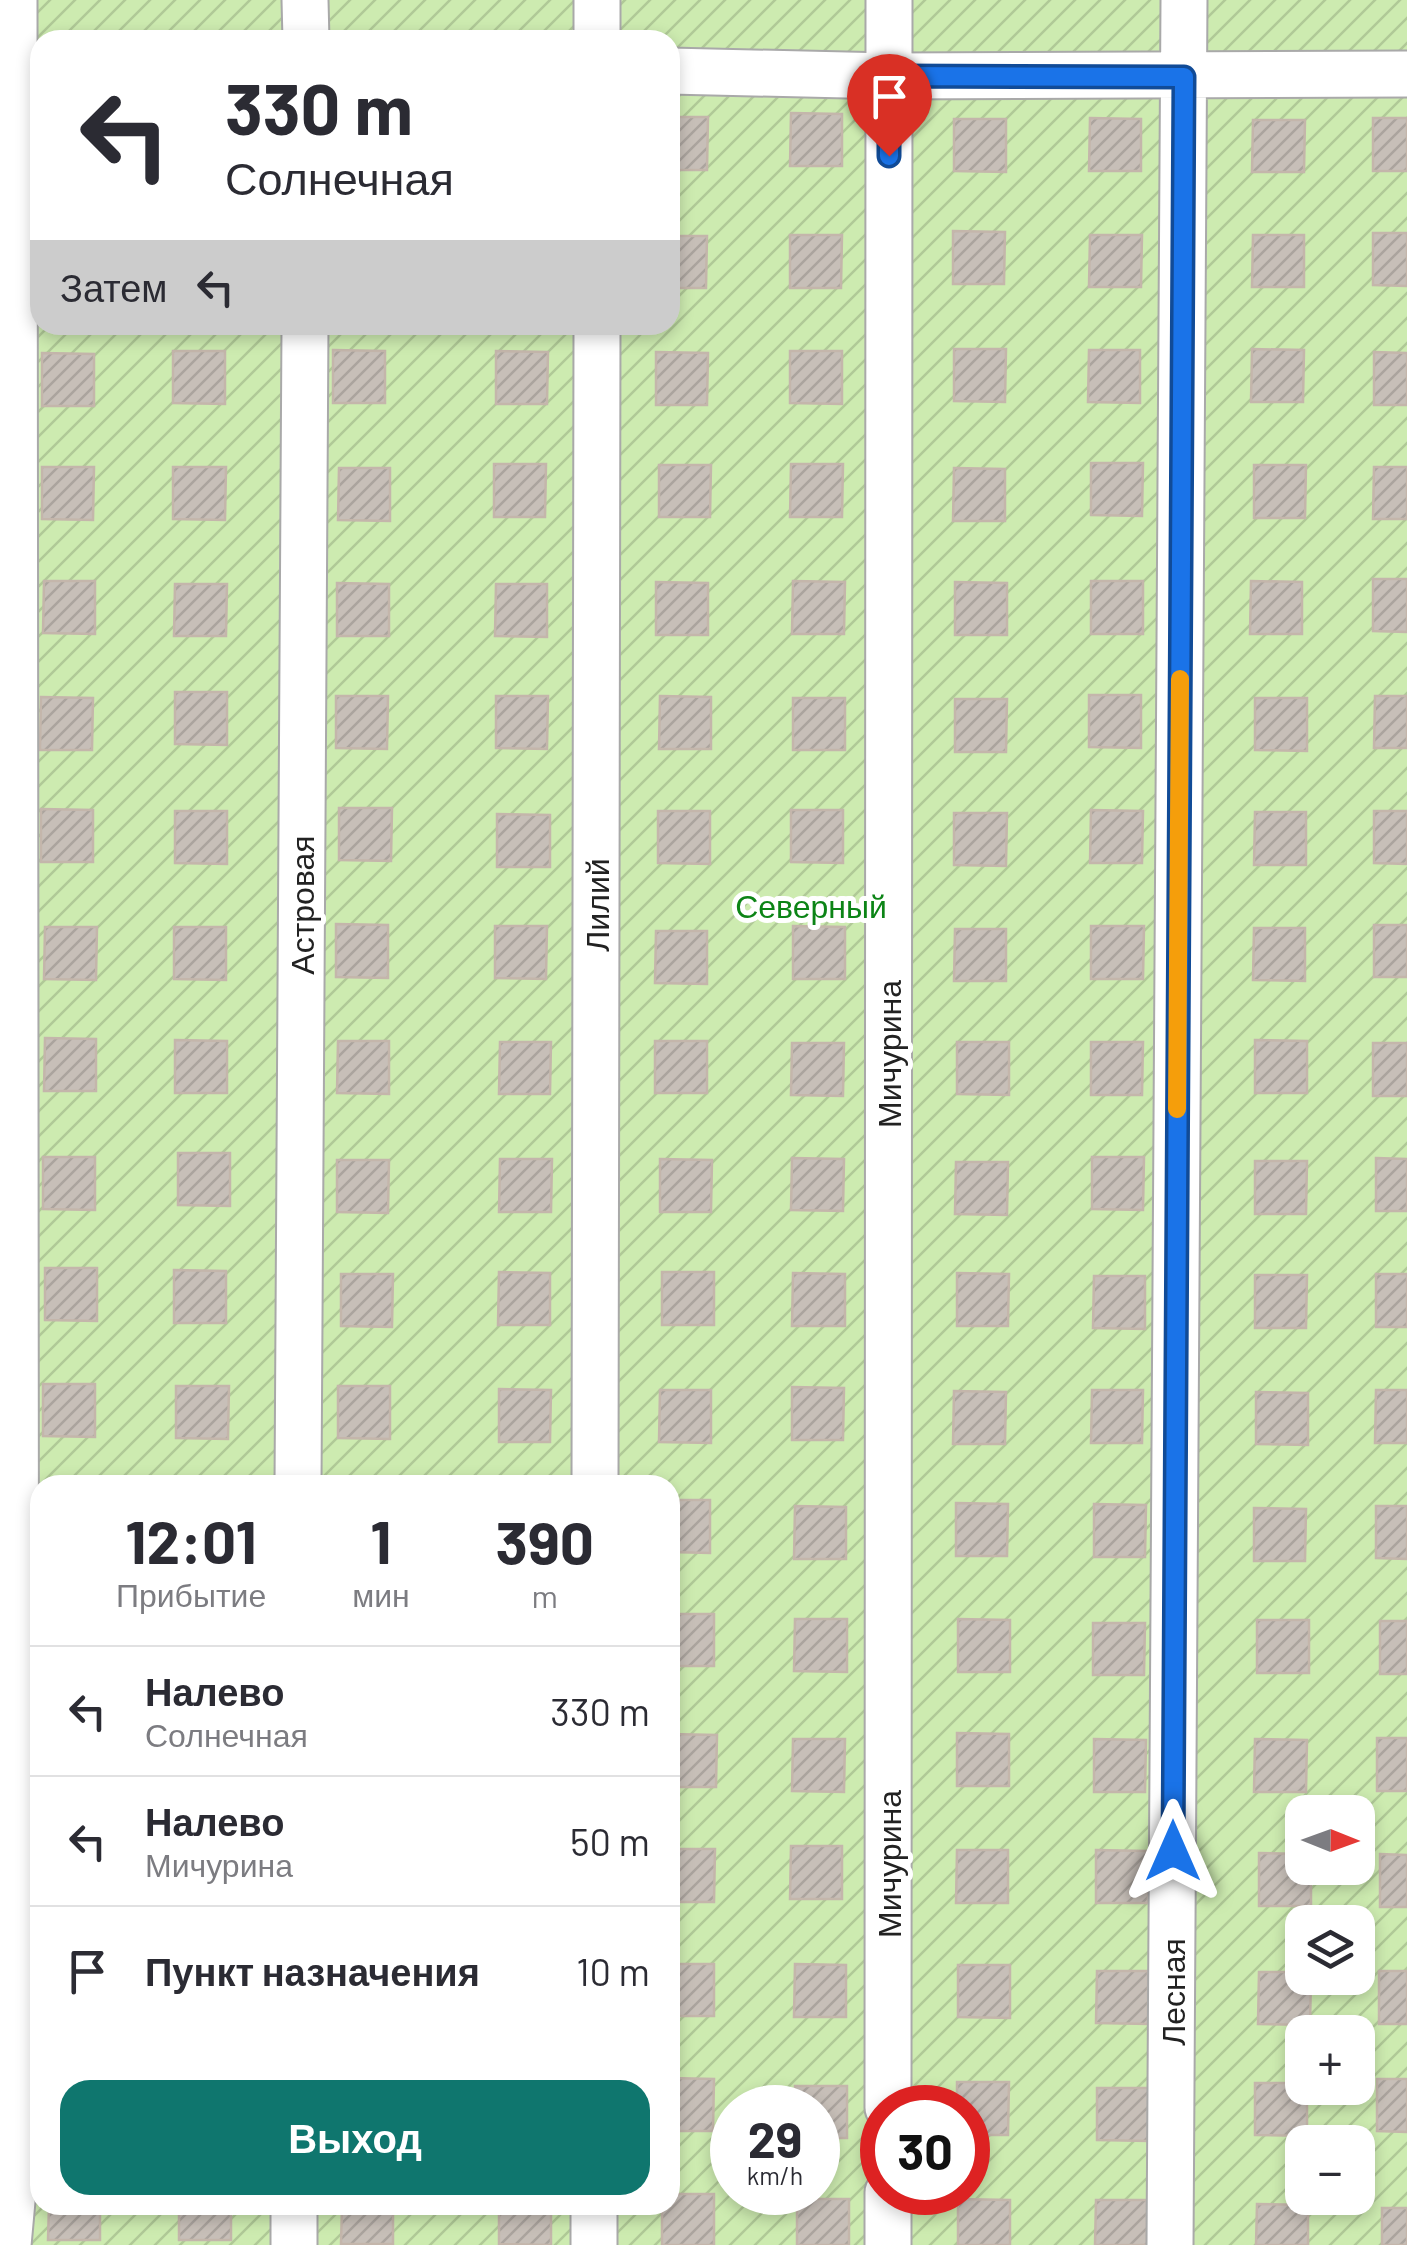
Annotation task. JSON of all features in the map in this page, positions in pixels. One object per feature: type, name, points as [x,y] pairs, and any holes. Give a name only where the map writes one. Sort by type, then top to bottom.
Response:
[{"type":"street","points":[[8,2245],[16,2157],[18,61],[14,0]]},
{"type":"street","points":[[306,0],[306,30]]},
{"type":"street","points":[[597,0],[597,30]]},
{"type":"street","name":"Мичурина","points":[[888,0],[888,2085]]},
{"type":"street","name":"Лесная","points":[[1170,2245],[1184,0]]},
{"type":"street","points":[[680,71],[889,76],[1407,74]]},
{"type":"street","name":"Астровая","points":[[298,1475],[304,335]]},
{"type":"street","name":"Лилий","points":[[595,1475],[597,335]]},
{"type":"street","points":[[294,2215],[294,2245]]},
{"type":"street","points":[[594,2215],[594,2245]]},
{"type":"street","points":[[888,2215],[888,2245]]},
{"type":"green space","name":"Северный","points":[[0,0],[1407,0],[1407,2245],[0,2245]]},
{"type":"building","points":[[791,113],[842,114],[842,166],[790,166]]},
{"type":"building","points":[[680,117],[708,117],[707,170],[680,170]]},
{"type":"building","points":[[1090,118],[1141,119],[1141,171],[1089,171]]},
{"type":"building","points":[[1373,118],[1407,118],[1407,171],[1373,171]]},
{"type":"building","points":[[954,119],[1006,119],[1006,172],[954,171]]},
{"type":"building","points":[[1253,120],[1305,120],[1304,172],[1252,172]]},
{"type":"building","points":[[953,231],[1005,232],[1004,284],[953,284]]},
{"type":"building","points":[[1373,233],[1407,233],[1407,286],[1373,285]]},
{"type":"building","points":[[790,235],[842,235],[841,288],[790,288]]},
{"type":"building","points":[[1090,235],[1142,235],[1141,287],[1089,287]]},
{"type":"building","points":[[1253,235],[1304,235],[1304,287],[1252,287]]},
{"type":"building","points":[[680,236],[707,236],[706,288],[680,288]]},
{"type":"building","points":[[954,349],[1006,349],[1005,402],[954,401]]},
{"type":"building","points":[[1252,349],[1304,350],[1303,402],[1251,402]]},
{"type":"building","points":[[333,350],[385,351],[385,403],[333,403]]},
{"type":"building","points":[[1089,350],[1140,350],[1140,403],[1088,402]]},
{"type":"building","points":[[173,351],[225,351],[225,404],[173,403]]},
{"type":"building","points":[[496,351],[548,352],[547,404],[496,404]]},
{"type":"building","points":[[790,351],[842,351],[842,404],[790,403]]},
{"type":"building","points":[[656,352],[708,353],[707,405],[656,405]]},
{"type":"building","points":[[1374,352],[1407,353],[1407,405],[1374,405]]},
{"type":"building","points":[[42,353],[94,354],[94,406],[42,406]]},
{"type":"building","points":[[1091,463],[1143,463],[1142,516],[1091,515]]},
{"type":"building","points":[[494,464],[546,464],[545,517],[494,517]]},
{"type":"building","points":[[791,464],[843,464],[842,517],[790,517]]},
{"type":"building","points":[[659,465],[711,465],[710,517],[659,517]]},
{"type":"building","points":[[1254,465],[1306,465],[1305,518],[1254,518]]},
{"type":"building","points":[[42,467],[94,467],[93,520],[42,519]]},
{"type":"building","points":[[173,467],[226,467],[225,520],[173,519]]},
{"type":"building","points":[[1374,467],[1407,467],[1407,519],[1373,519]]},
{"type":"building","points":[[339,468],[390,468],[390,521],[338,520]]},
{"type":"building","points":[[954,468],[1005,469],[1005,521],[953,521]]},
{"type":"building","points":[[1373,579],[1407,579],[1407,632],[1373,631]]},
{"type":"building","points":[[44,581],[95,581],[95,634],[43,633]]},
{"type":"building","points":[[793,581],[845,582],[844,634],[792,634]]},
{"type":"building","points":[[1091,581],[1143,581],[1143,634],[1091,634]]},
{"type":"building","points":[[1251,581],[1302,582],[1302,634],[1250,634]]},
{"type":"building","points":[[656,582],[708,583],[708,635],[656,635]]},
{"type":"building","points":[[955,582],[1007,583],[1007,635],[955,635]]},
{"type":"building","points":[[337,583],[389,584],[389,636],[337,636]]},
{"type":"building","points":[[175,584],[227,584],[226,636],[174,636]]},
{"type":"building","points":[[496,584],[547,584],[547,637],[495,636]]},
{"type":"building","points":[[175,692],[227,692],[227,745],[175,744]]},
{"type":"building","points":[[1089,695],[1141,695],[1141,748],[1089,747]]},
{"type":"building","points":[[336,696],[388,696],[387,749],[336,748]]},
{"type":"building","points":[[496,696],[548,696],[547,749],[496,748]]},
{"type":"building","points":[[660,696],[711,697],[711,749],[659,749]]},
{"type":"building","points":[[1375,696],[1407,696],[1407,748],[1374,748]]},
{"type":"building","points":[[41,697],[93,698],[92,750],[40,750]]},
{"type":"building","points":[[793,698],[845,698],[845,750],[793,750]]},
{"type":"building","points":[[1255,698],[1307,698],[1307,751],[1255,750]]},
{"type":"building","points":[[955,699],[1007,699],[1006,752],[955,752]]},
{"type":"building","points":[[339,808],[392,808],[391,861],[339,860]]},
{"type":"building","points":[[41,809],[93,810],[93,862],[41,862]]},
{"type":"building","points":[[791,810],[843,810],[843,863],[791,862]]},
{"type":"building","points":[[1091,810],[1143,811],[1142,863],[1090,863]]},
{"type":"building","points":[[175,811],[227,811],[227,864],[175,863]]},
{"type":"building","points":[[658,811],[710,811],[710,864],[658,863]]},
{"type":"building","points":[[1374,811],[1407,811],[1407,864],[1374,863]]},
{"type":"building","points":[[1255,812],[1306,812],[1306,865],[1254,865]]},
{"type":"building","points":[[954,813],[1007,813],[1006,866],[954,865]]},
{"type":"building","points":[[497,814],[550,815],[550,867],[497,867]]},
{"type":"building","points":[[336,924],[388,925],[388,978],[336,977]]},
{"type":"building","points":[[1374,925],[1407,925],[1407,977],[1374,977]]},
{"type":"building","points":[[495,926],[547,926],[546,979],[495,978]]},
{"type":"building","points":[[793,926],[845,927],[845,979],[793,979]]},
{"type":"building","points":[[1091,926],[1144,926],[1143,979],[1091,979]]},
{"type":"building","points":[[45,927],[97,927],[96,980],[44,979]]},
{"type":"building","points":[[174,927],[226,927],[226,980],[174,979]]},
{"type":"building","points":[[1254,928],[1305,928],[1305,981],[1253,980]]},
{"type":"building","points":[[955,929],[1006,929],[1006,981],[954,981]]},
{"type":"building","points":[[656,931],[707,931],[707,984],[655,983]]},
{"type":"building","points":[[45,1038],[96,1039],[96,1091],[44,1091]]},
{"type":"building","points":[[175,1040],[227,1041],[227,1093],[175,1093]]},
{"type":"building","points":[[1255,1040],[1307,1041],[1307,1093],[1255,1093]]},
{"type":"building","points":[[338,1041],[389,1041],[389,1094],[337,1093]]},
{"type":"building","points":[[655,1041],[707,1041],[707,1093],[655,1093]]},
{"type":"building","points":[[500,1042],[551,1042],[550,1094],[499,1094]]},
{"type":"building","points":[[957,1042],[1009,1042],[1009,1095],[957,1094]]},
{"type":"building","points":[[1091,1042],[1143,1042],[1142,1095],[1091,1095]]},
{"type":"building","points":[[792,1043],[844,1043],[843,1096],[791,1095]]},
{"type":"building","points":[[1373,1043],[1407,1043],[1407,1096],[1373,1096]]},
{"type":"building","points":[[178,1153],[230,1153],[230,1206],[178,1205]]},
{"type":"building","points":[[43,1157],[95,1157],[95,1210],[43,1209]]},
{"type":"building","points":[[1092,1157],[1144,1157],[1143,1210],[1092,1209]]},
{"type":"building","points":[[792,1158],[844,1159],[843,1211],[791,1210]]},
{"type":"building","points":[[1376,1158],[1407,1159],[1407,1211],[1376,1211]]},
{"type":"building","points":[[500,1159],[552,1159],[551,1212],[499,1212]]},
{"type":"building","points":[[660,1159],[712,1160],[711,1212],[660,1212]]},
{"type":"building","points":[[337,1160],[389,1160],[388,1213],[337,1212]]},
{"type":"building","points":[[1255,1161],[1307,1161],[1306,1214],[1255,1214]]},
{"type":"building","points":[[956,1162],[1008,1162],[1007,1215],[955,1214]]},
{"type":"building","points":[[45,1268],[97,1268],[97,1321],[45,1320]]},
{"type":"building","points":[[174,1270],[226,1271],[226,1323],[174,1323]]},
{"type":"building","points":[[499,1272],[550,1273],[550,1325],[498,1325]]},
{"type":"building","points":[[662,1272],[714,1272],[714,1325],[662,1325]]},
{"type":"building","points":[[793,1273],[845,1274],[845,1326],[792,1326]]},
{"type":"building","points":[[957,1273],[1009,1274],[1008,1326],[957,1326]]},
{"type":"building","points":[[341,1274],[393,1274],[392,1327],[341,1326]]},
{"type":"building","points":[[1376,1274],[1407,1274],[1407,1327],[1376,1327]]},
{"type":"building","points":[[1255,1275],[1307,1275],[1306,1328],[1255,1328]]},
{"type":"building","points":[[1094,1276],[1145,1276],[1145,1329],[1093,1328]]},
{"type":"building","points":[[43,1384],[95,1384],[95,1437],[43,1436]]},
{"type":"building","points":[[176,1386],[229,1386],[228,1439],[176,1438]]},
{"type":"building","points":[[338,1386],[390,1386],[390,1439],[338,1438]]},
{"type":"building","points":[[792,1387],[844,1388],[843,1440],[792,1440]]},
{"type":"building","points":[[499,1389],[551,1390],[550,1442],[499,1442]]},
{"type":"building","points":[[660,1390],[711,1390],[711,1443],[659,1442]]},
{"type":"building","points":[[1092,1390],[1143,1390],[1142,1443],[1091,1443]]},
{"type":"building","points":[[1376,1390],[1407,1390],[1407,1443],[1375,1443]]},
{"type":"building","points":[[954,1391],[1006,1392],[1005,1444],[953,1444]]},
{"type":"building","points":[[1256,1392],[1308,1393],[1308,1445],[1256,1444]]},
{"type":"building","points":[[680,1500],[710,1500],[710,1553],[680,1552]]},
{"type":"building","points":[[956,1503],[1008,1504],[1007,1556],[956,1556]]},
{"type":"building","points":[[1094,1504],[1146,1505],[1145,1557],[1094,1557]]},
{"type":"building","points":[[795,1506],[846,1507],[846,1559],[794,1559]]},
{"type":"building","points":[[1376,1506],[1407,1506],[1407,1559],[1376,1558]]},
{"type":"building","points":[[1254,1508],[1306,1509],[1305,1561],[1254,1561]]},
{"type":"building","points":[[680,1614],[714,1614],[714,1666],[680,1666]]},
{"type":"building","points":[[795,1619],[847,1619],[847,1672],[794,1671]]},
{"type":"building","points":[[958,1619],[1010,1620],[1010,1672],[958,1672]]},
{"type":"building","points":[[1257,1620],[1309,1620],[1309,1673],[1257,1673]]},
{"type":"building","points":[[1380,1621],[1407,1621],[1407,1674],[1380,1674]]},
{"type":"building","points":[[1093,1623],[1145,1623],[1144,1675],[1093,1675]]},
{"type":"building","points":[[957,1733],[1009,1734],[1009,1786],[957,1786]]},
{"type":"building","points":[[680,1734],[717,1735],[716,1787],[680,1787]]},
{"type":"building","points":[[1377,1738],[1407,1738],[1407,1791],[1377,1791]]},
{"type":"building","points":[[793,1739],[845,1739],[844,1792],[792,1791]]},
{"type":"building","points":[[1094,1739],[1146,1740],[1145,1792],[1094,1792]]},
{"type":"building","points":[[1255,1739],[1307,1740],[1306,1792],[1254,1792]]},
{"type":"building","points":[[791,1846],[842,1846],[842,1899],[790,1899]]},
{"type":"building","points":[[680,1849],[715,1849],[714,1902],[680,1902]]},
{"type":"building","points":[[957,1850],[1008,1850],[1008,1903],[956,1903]]},
{"type":"building","points":[[1096,1850],[1148,1851],[1148,1903],[1096,1903]]},
{"type":"building","points":[[1259,1853],[1285,1854],[1285,1885],[1311,1885],[1311,1905],[1259,1906]]},
{"type":"building","points":[[1380,1854],[1407,1855],[1407,1907],[1380,1907]]},
{"type":"building","points":[[680,1964],[714,1964],[714,2016],[680,2016]]},
{"type":"building","points":[[795,1964],[846,1965],[846,2017],[794,2017]]},
{"type":"building","points":[[958,1965],[1010,1965],[1010,2018],[958,2017]]},
{"type":"building","points":[[1097,1971],[1148,1971],[1148,2024],[1096,2023]]},
{"type":"building","points":[[1379,1971],[1407,1971],[1407,2024],[1379,2024]]},
{"type":"building","points":[[1259,1972],[1285,1972],[1285,1995],[1311,1995],[1310,2015],[1285,2015],[1285,2025],[1258,2024]]},
{"type":"building","points":[[680,2078],[714,2079],[714,2085],[710,2085],[710,2131],[680,2131]]},
{"type":"building","points":[[1377,2079],[1407,2079],[1407,2132],[1377,2131]]},
{"type":"building","points":[[1009,2082],[1008,2135],[990,2135],[990,2085],[957,2085]]},
{"type":"building","points":[[1255,2083],[1285,2083],[1285,2105],[1307,2105],[1307,2125],[1285,2125],[1285,2136],[1255,2135]]},
{"type":"building","points":[[840,2086],[847,2086],[847,2138],[840,2138]]},
{"type":"building","points":[[1097,2088],[1149,2088],[1148,2141],[1097,2140]]},
{"type":"building","points":[[680,2194],[710,2194],[714,2245],[662,2245],[662,2215],[680,2215]]},
{"type":"building","points":[[840,2199],[849,2199],[849,2245],[797,2245],[797,2215],[840,2215]]},
{"type":"building","points":[[990,2200],[1010,2200],[1010,2245],[958,2245],[958,2215],[990,2215]]},
{"type":"building","points":[[1096,2200],[1147,2200],[1147,2245],[1095,2245]]},
{"type":"building","points":[[1257,2204],[1285,2205],[1285,2215],[1308,2215],[1308,2245],[1256,2245]]},
{"type":"building","points":[[1382,2208],[1407,2208],[1407,2245],[1382,2245]]},
{"type":"building","points":[[49,2215],[100,2215],[100,2240],[48,2240]]},
{"type":"building","points":[[179,2215],[231,2215],[231,2240],[179,2240]]},
{"type":"building","points":[[342,2215],[393,2215],[393,2244],[341,2244]]},
{"type":"building","points":[[499,2215],[551,2215],[551,2245],[499,2244]]},
{"type":"slow traffic","points":[[1177,1109],[1180,679]]},
{"type":"route","points":[[889,156],[889,76],[1184,77],[1173,1851]]}]
